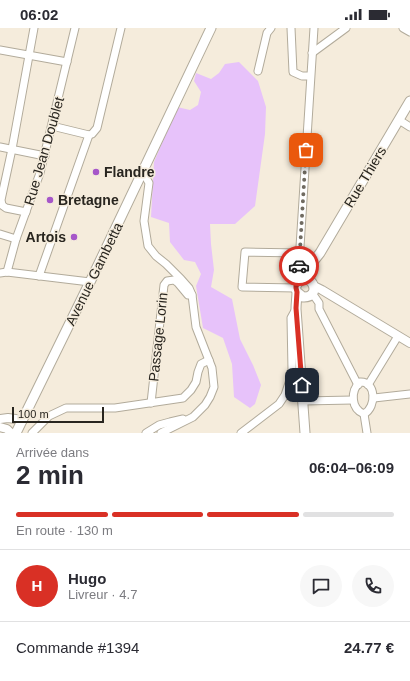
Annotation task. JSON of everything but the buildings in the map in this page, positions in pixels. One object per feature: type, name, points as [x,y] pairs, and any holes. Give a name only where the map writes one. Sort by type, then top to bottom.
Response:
[{"type":"main road","name":"Avenue Gambetta","points":[[16,433],[211,28]]},
{"type":"main road","name":"Rue Thiers","points":[[296,308],[305,287],[312,263],[320,253],[410,101]]},
{"type":"main road","points":[[296,308],[305,433]]},
{"type":"street","points":[[26,212],[6,208],[2,205],[1,200],[34,28]]},
{"type":"street","name":"Rue Jean Doublet","points":[[3,272],[40,173],[75,28]]},
{"type":"street","points":[[39,276],[89,135],[92,134],[97,128],[121,28]]},
{"type":"street","points":[[258,71],[267,34],[272,28]]},
{"type":"street","points":[[291,28],[293,72],[302,76],[310,76]]},
{"type":"street","points":[[314,28],[298,278],[319,303],[319,309],[358,385]]},
{"type":"street","points":[[312,53],[346,28]]},
{"type":"street","points":[[403,28],[410,32]]},
{"type":"street","points":[[0,50],[67,62]]},
{"type":"street","points":[[399,120],[410,127]]},
{"type":"street","points":[[52,126],[89,135]]},
{"type":"street","points":[[0,147],[45,156]]},
{"type":"street","points":[[142,174],[150,183],[144,222],[148,246],[156,256],[166,264],[189,288],[192,295],[196,327],[212,368],[214,387],[205,406],[193,417],[162,433]]},
{"type":"street","points":[[0,234],[16,239]]},
{"type":"street","points":[[300,253],[245,252],[242,287],[305,287],[322,290],[410,343]]},
{"type":"street","points":[[3,272],[90,282]]},
{"type":"street","name":"Passage Lorin","points":[[151,403],[164,285],[167,281],[174,280],[178,282],[188,295],[192,295]]},
{"type":"street","points":[[242,433],[279,404],[285,395],[292,370],[291,318],[296,308]]},
{"type":"street","points":[[368,385],[398,336]]},
{"type":"street","points":[[32,433],[49,416],[66,408],[115,408],[183,398],[192,390],[201,364],[209,360]]},
{"type":"street","points":[[360,382],[364,382],[368,385],[374,398],[369,411],[364,414],[357,410],[353,400],[355,388],[360,382]]},
{"type":"street","points":[[374,398],[410,394]]},
{"type":"street","points":[[303,401],[353,400]]},
{"type":"street","points":[[364,414],[367,433]]},
{"type":"street","points":[[146,433],[164,423],[193,417]]},
{"type":"street","points":[[0,419],[8,418],[23,420]]},
{"type":"street","points":[[0,427],[7,429],[11,433]]},
{"type":"shaded area","points":[[239,62],[258,81],[266,107],[265,134],[255,206],[235,224],[210,224],[214,270],[211,287],[232,299],[240,339],[261,385],[255,404],[250,408],[234,397],[232,364],[223,338],[203,328],[196,286],[201,274],[195,262],[184,260],[170,242],[169,223],[151,217],[154,162],[177,107],[190,110],[198,105],[201,92],[194,81],[196,73],[211,79],[219,73],[225,64]]},
{"type":"way so far","points":[[299,266],[306,150]]},
{"type":"place","name":"Flandre","points":[[96,172]]},
{"type":"place","name":"Bretagne","points":[[50,200]]},
{"type":"place","name":"Artois","points":[[74,237]]},
{"type":"route","points":[[299,266],[299,282],[296,286],[296,308],[302,385]]}]
